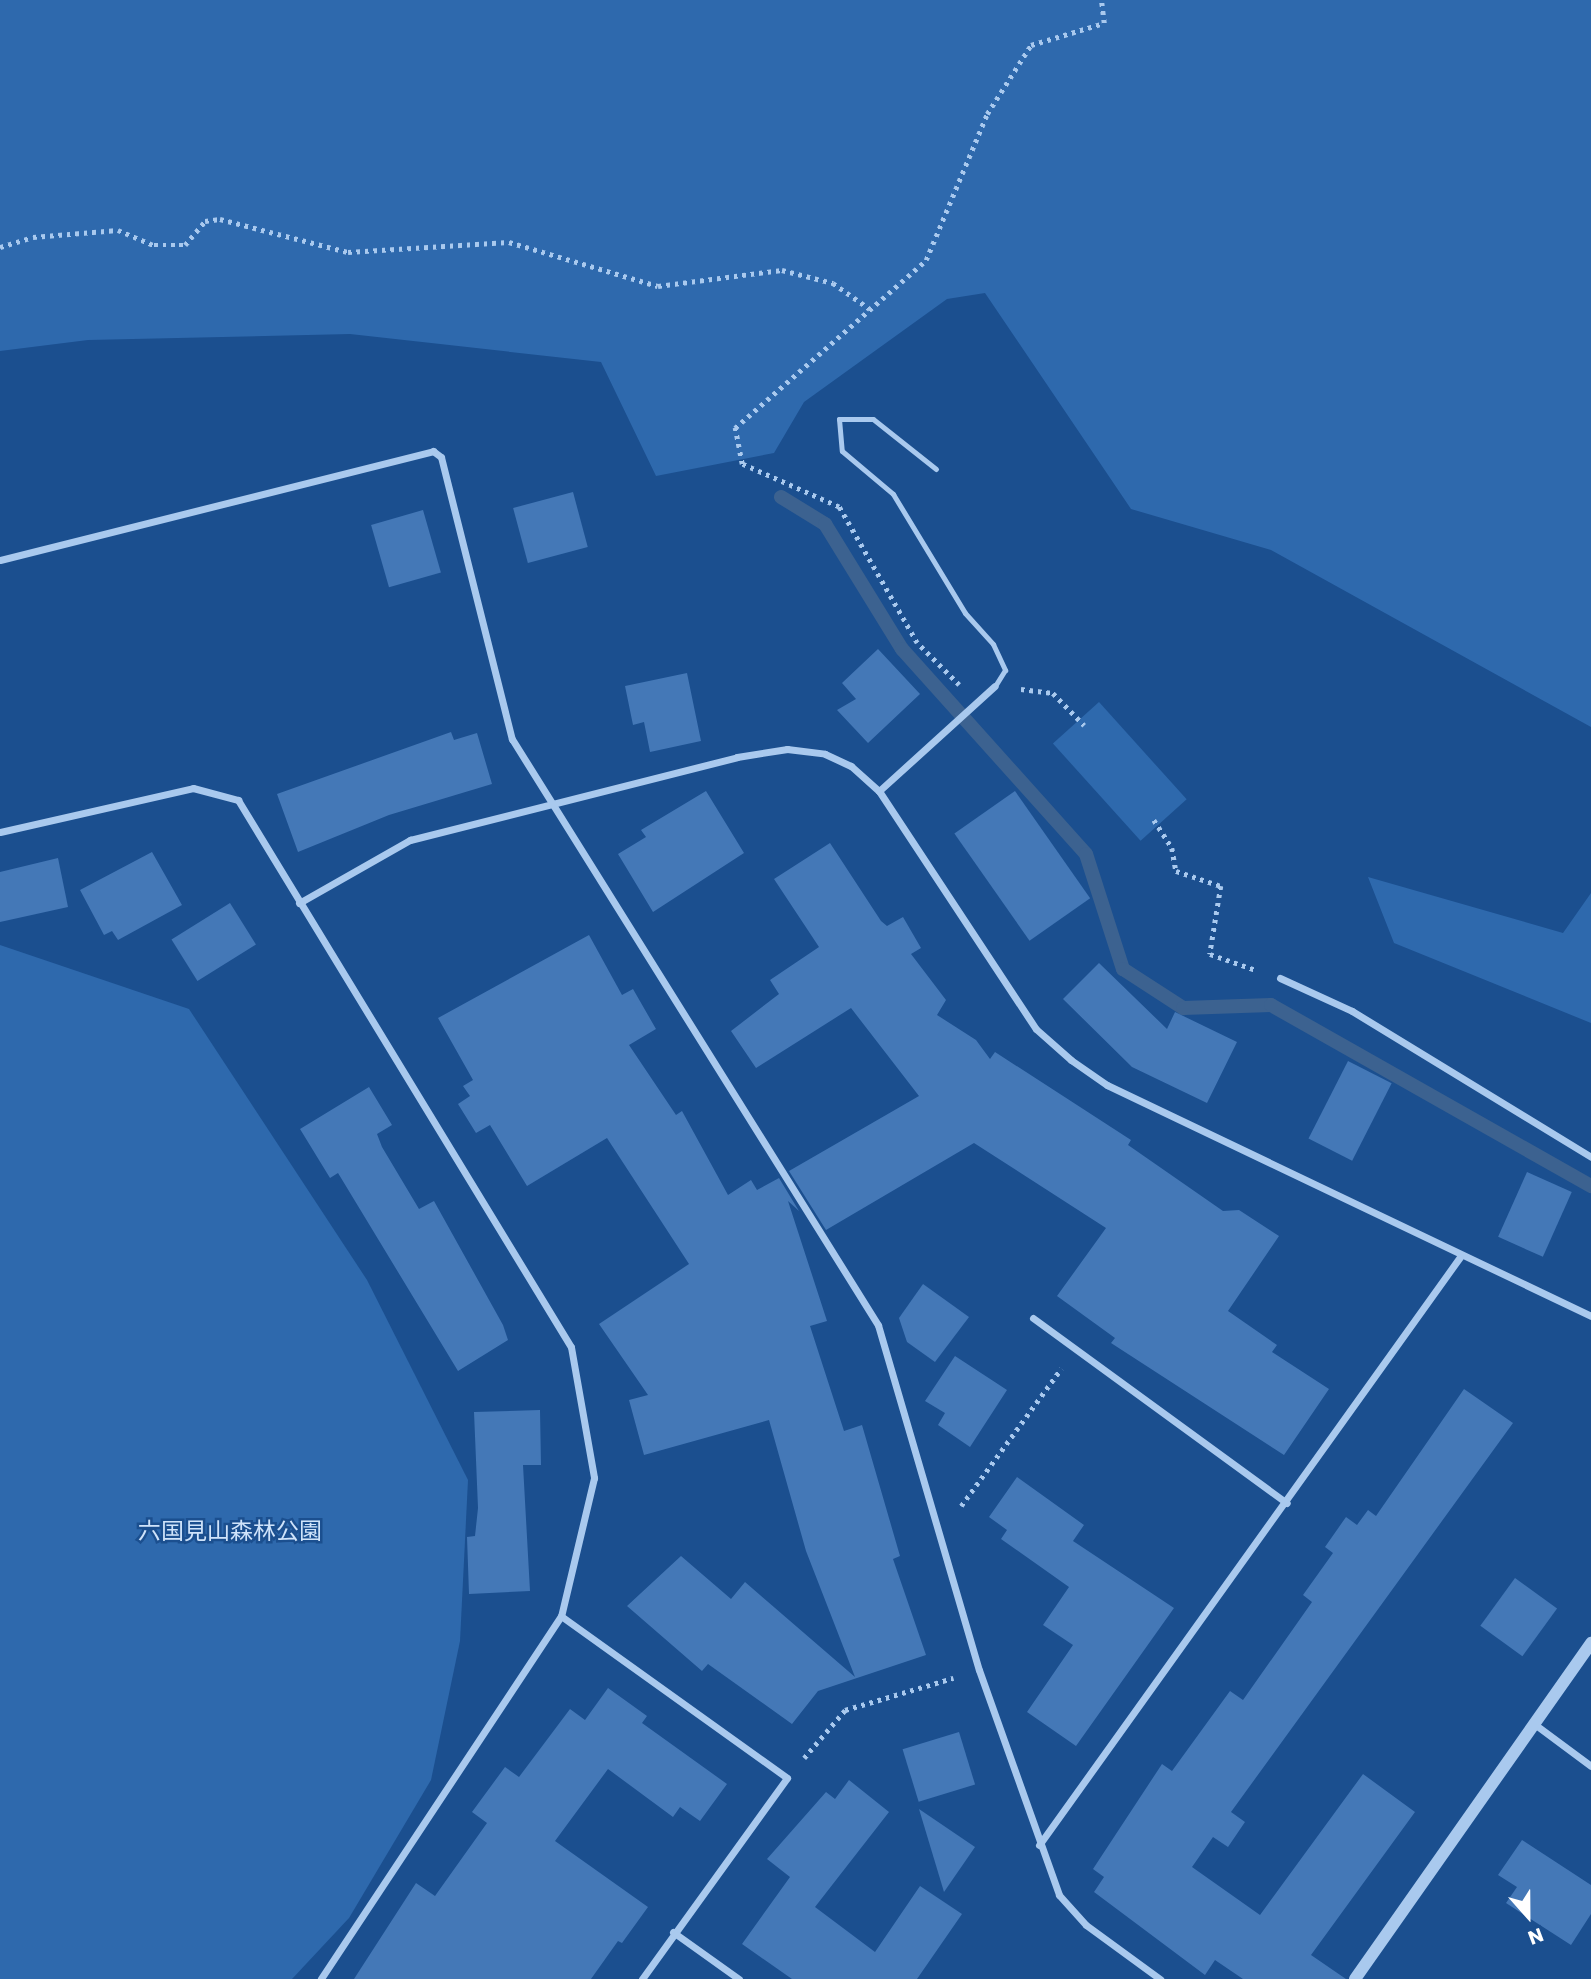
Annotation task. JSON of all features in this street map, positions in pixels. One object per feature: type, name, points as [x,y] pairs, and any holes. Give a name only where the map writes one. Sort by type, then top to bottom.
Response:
[{"type":"street","points":[[0,560],[433,451],[441,457],[512,739],[878,1325],[979,1670],[1059,1895],[1086,1926],[1160,1979]]},
{"type":"street","points":[[879,791],[995,686]]},
{"type":"street","points":[[299,903],[410,840],[551,800],[787,749],[851,766],[879,791],[1036,1029],[1071,1060],[1107,1085],[1460,1257],[1591,1316]]},
{"type":"street","points":[[0,832],[193,788],[238,800],[571,1347],[594,1478],[561,1616],[321,1979]]},
{"type":"street","points":[[1280,978],[1352,1011],[1591,1157]]},
{"type":"street","points":[[1039,1845],[1287,1503],[1460,1257]]},
{"type":"street","points":[[1033,1318],[1074,1351],[1287,1503]]},
{"type":"street","points":[[561,1616],[787,1777],[642,1979]]},
{"type":"street","points":[[1355,1979],[1532,1722],[1591,1643]]},
{"type":"street","points":[[1532,1722],[1591,1766]]},
{"type":"street","points":[[673,1933],[739,1979]]},
{"type":"lane","points":[[936,469],[873,419],[839,419],[842,451],[893,494],[965,613],[993,644],[1005,670],[995,686]]},
{"type":"path","points":[[977,703],[917,643],[839,507],[742,464],[735,428],[926,261],[987,114],[1031,45],[1104,23],[1101,0]]},
{"type":"path","points":[[0,247],[33,237],[118,230],[154,245],[185,245],[205,221],[220,219],[348,252],[509,242],[658,286],[782,270],[833,283],[870,309]]},
{"type":"path","points":[[995,686],[1053,693],[1084,725]]},
{"type":"path","points":[[1154,820],[1172,848],[1176,871],[1221,886],[1210,954],[1280,978]]},
{"type":"path","points":[[941,1533],[1074,1351]]},
{"type":"path","points":[[787,1777],[845,1710],[979,1670]]},
{"type":"green space","points":[[0,0],[1591,0],[1591,727],[1271,550],[1131,509],[985,293],[947,299],[804,402],[774,453],[656,476],[601,362],[350,334],[88,340],[0,351]]},
{"type":"green space","points":[[1099,702],[1187,799],[1141,841],[1053,743]]},
{"type":"green space","points":[[1368,877],[1563,933],[1591,893],[1591,1023],[1394,943]]},
{"type":"green space","name":"六国見山森林公園","points":[[0,945],[189,1009],[367,1280],[468,1480],[460,1641],[431,1780],[349,1918],[292,1979],[0,1979]]},
{"type":"building","points":[[573,492],[588,547],[528,563],[513,508]]},
{"type":"building","points":[[423,510],[441,572],[389,587],[371,525]]},
{"type":"building","points":[[878,649],[920,694],[868,743],[837,710],[856,699],[842,683]]},
{"type":"building","points":[[687,673],[701,741],[650,752],[644,722],[633,725],[625,686]]},
{"type":"building","points":[[451,732],[454,740],[477,733],[492,784],[389,815],[298,852],[277,794]]},
{"type":"building","points":[[706,791],[744,853],[653,912],[618,854],[646,837],[641,830]]},
{"type":"building","points":[[1015,791],[1090,898],[1030,941],[954,833]]},
{"type":"building","points":[[830,843],[881,921],[887,926],[903,917],[921,948],[911,954],[946,1000],[937,1015],[976,1040],[990,1059],[995,1052],[1131,1140],[1128,1145],[1223,1211],[1239,1210],[1279,1236],[1228,1311],[1277,1345],[1272,1352],[1329,1389],[1284,1455],[1111,1343],[1115,1338],[1057,1296],[1106,1228],[974,1143],[826,1230],[789,1171],[919,1096],[851,1008],[756,1068],[731,1031],[779,994],[770,980],[819,947],[774,879]]},
{"type":"building","points":[[152,852],[182,905],[118,940],[112,931],[104,935],[80,890]]},
{"type":"building","points":[[58,858],[68,907],[0,922],[0,872]]},
{"type":"building","points":[[230,903],[256,945],[197,981],[171,940]]},
{"type":"building","points":[[589,935],[622,995],[633,989],[656,1029],[629,1045],[676,1115],[682,1111],[728,1195],[751,1180],[757,1190],[779,1178],[799,1211],[788,1201],[827,1321],[810,1326],[844,1431],[862,1425],[900,1556],[893,1559],[926,1655],[818,1691],[792,1724],[708,1664],[702,1671],[627,1606],[681,1556],[731,1599],[745,1582],[855,1677],[806,1551],[769,1420],[644,1455],[629,1400],[648,1395],[599,1324],[689,1264],[607,1138],[527,1186],[490,1125],[476,1133],[458,1104],[470,1096],[463,1086],[473,1080],[438,1018]]},
{"type":"building","points":[[1099,963],[1167,1029],[1175,1012],[1237,1042],[1207,1103],[1132,1067],[1063,999]]},
{"type":"building","points":[[1348,1061],[1392,1083],[1352,1161],[1309,1139]]},
{"type":"building","points":[[369,1087],[392,1125],[377,1134],[382,1147],[419,1209],[434,1201],[503,1325],[508,1340],[458,1371],[338,1173],[330,1178],[300,1129]]},
{"type":"building","points":[[1527,1172],[1572,1192],[1543,1257],[1498,1237]]},
{"type":"building","points":[[923,1284],[969,1317],[935,1362],[907,1342],[899,1318]]},
{"type":"building","points":[[955,1356],[1007,1390],[970,1447],[938,1425],[945,1413],[925,1401]]},
{"type":"building","points":[[1464,1389],[1513,1423],[1231,1812],[1245,1822],[1228,1847],[1213,1837],[1192,1867],[1260,1915],[1363,1774],[1415,1812],[1311,1955],[1346,1979],[1243,1979],[1215,1960],[1205,1975],[1094,1892],[1104,1877],[1093,1869],[1162,1764],[1172,1771],[1230,1691],[1243,1700],[1312,1602],[1303,1595],[1333,1553],[1325,1547],[1346,1517],[1357,1525],[1368,1510],[1376,1516]]},
{"type":"building","points":[[540,1410],[541,1465],[523,1465],[530,1591],[469,1594],[467,1537],[475,1536],[478,1508],[474,1412]]},
{"type":"building","points":[[1017,1477],[1084,1525],[1073,1541],[1174,1608],[1076,1746],[1027,1712],[1073,1645],[1043,1625],[1069,1587],[1001,1539],[1007,1530],[989,1517]]},
{"type":"building","points":[[1515,1578],[1557,1609],[1522,1656],[1480,1626]]},
{"type":"building","points":[[608,1688],[647,1716],[642,1723],[727,1784],[700,1821],[680,1807],[673,1817],[608,1769],[555,1841],[648,1907],[622,1943],[618,1941],[591,1979],[354,1979],[416,1883],[435,1896],[487,1823],[472,1812],[505,1767],[519,1777],[570,1709],[585,1720]]},
{"type":"building","points":[[959,1732],[975,1785],[919,1802],[903,1749]]},
{"type":"building","points":[[849,1780],[889,1812],[815,1907],[875,1952],[920,1886],[962,1914],[917,1979],[792,1979],[742,1944],[790,1877],[767,1859],[826,1792],[835,1799]]},
{"type":"building","points":[[919,1809],[975,1847],[944,1892]]},
{"type":"building","points":[[1522,1840],[1591,1885],[1591,1914],[1571,1945],[1506,1903],[1517,1887],[1498,1875]]},
{"type":"waterway","points":[[781,497],[825,524],[902,649],[1086,854],[1123,969],[1183,1008],[1271,1005],[1591,1186]]}]
